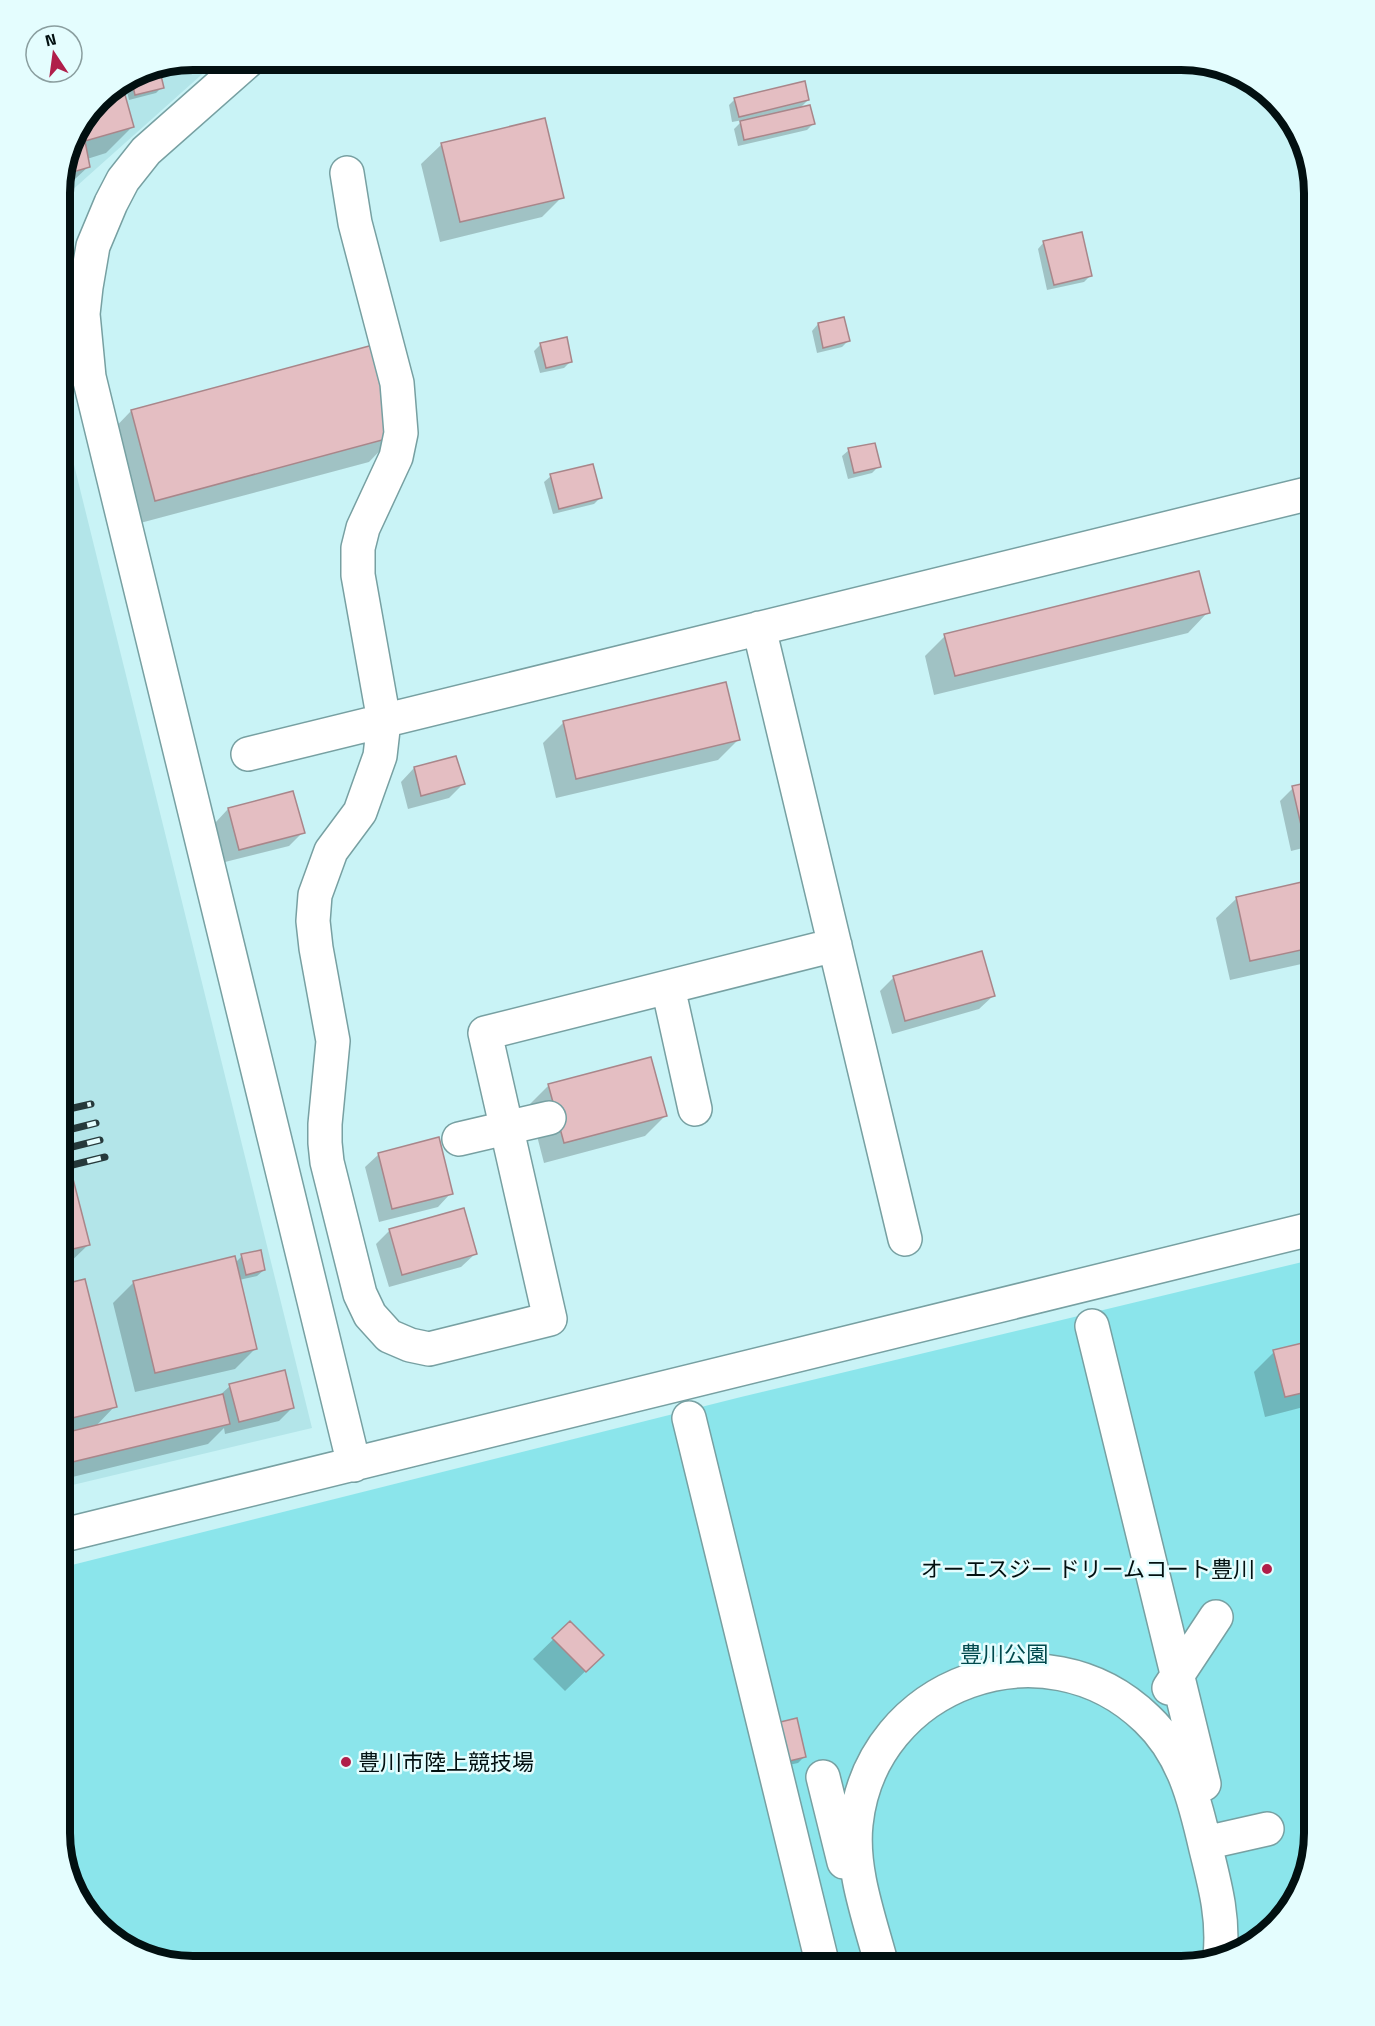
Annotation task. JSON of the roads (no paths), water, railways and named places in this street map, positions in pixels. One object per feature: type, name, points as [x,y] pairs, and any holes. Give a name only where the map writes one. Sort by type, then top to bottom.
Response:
[{"type":"street","points":[[237,71],[146,151],[123,180],[93,246],[83,314],[89,376],[354,1465]]},
{"type":"street","points":[[347,173],[355,223],[397,383],[402,433],[396,457],[363,528],[358,548],[358,576],[384,721],[380,756],[360,812],[331,851],[315,895],[313,921],[333,1041],[325,1124],[327,1162],[360,1294],[370,1315],[389,1336],[410,1345],[429,1348],[550,1319],[485,1033],[835,945]]},
{"type":"street","points":[[248,754],[1304,495]]},
{"type":"street","points":[[759,628],[905,1239]]},
{"type":"street","points":[[668,987],[695,1110]]},
{"type":"street","points":[[459,1139],[549,1118]]},
{"type":"street","points":[[70,1534],[1304,1231]]},
{"type":"street","points":[[1092,1326],[1177,1676],[1211,1841],[1221,1914],[1220,1949]]},
{"type":"street","points":[[689,1418],[820,1956]]},
{"type":"street","points":[[1148,1719],[1216,1617]]},
{"type":"street","points":[[879,1956],[855,1854],[856,1824],[862,1793],[873,1765],[889,1740],[909,1716],[933,1698],[960,1683],[1004,1672],[1034,1670],[1064,1674],[1093,1683],[1120,1697],[1148,1719],[1165,1738],[1180,1764],[1211,1841],[1241,1940]]},
{"type":"street","points":[[824,1777],[866,1956]]},
{"type":"street","points":[[1211,1841],[1267,1829]]},
{"type":"street","points":[[798,1863],[836,1830]]},
{"type":"railway","points":[[70,1109],[91,1104]]},
{"type":"railway","points":[[70,1129],[96,1123]]},
{"type":"railway","points":[[70,1147],[100,1140]]},
{"type":"railway","points":[[70,1165],[105,1157]]},
{"type":"place","name":"オーエスジー ドリームコート豊川","points":[[1267,1569]]},
{"type":"place","name":"豊川市陸上競技場","points":[[346,1762]]},
{"type":"park label","name":"豊川公園","points":[[1004,1654]]}]
